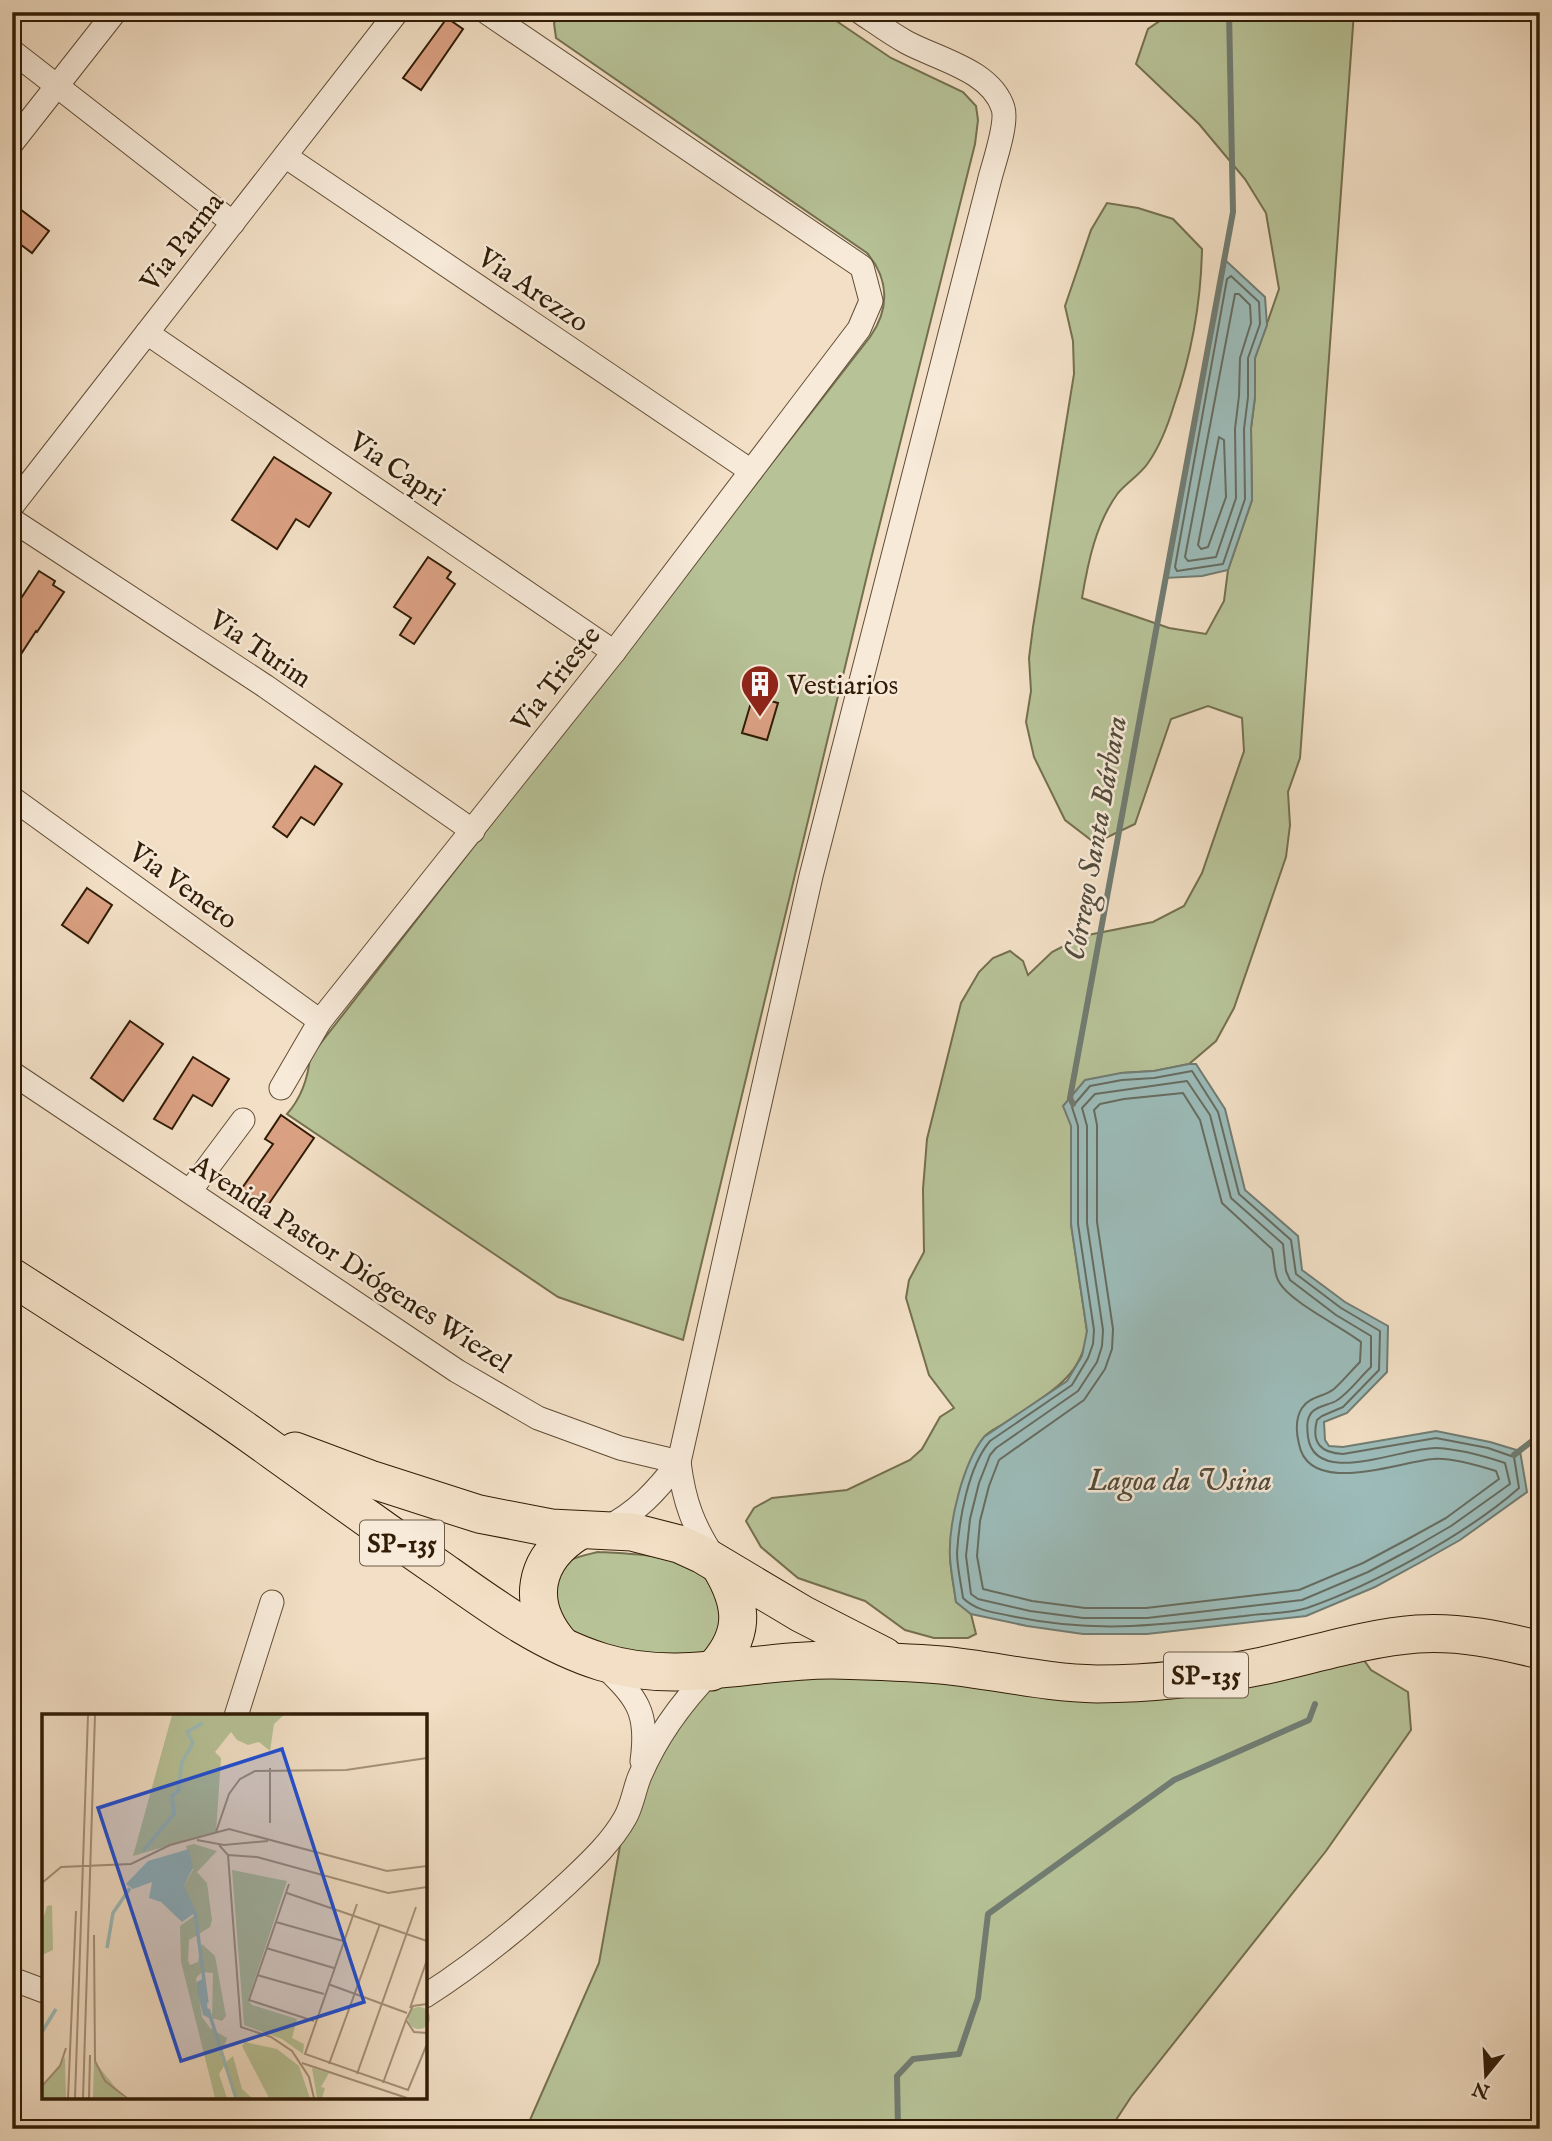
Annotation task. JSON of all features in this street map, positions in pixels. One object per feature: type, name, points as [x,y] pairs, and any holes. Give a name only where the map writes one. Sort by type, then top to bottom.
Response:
[{"type":"main road","name":"SP-135","points":[[12,1277],[249,1433],[485,1602],[561,1645],[600,1661],[644,1671],[711,1672],[827,1660],[897,1662],[944,1665],[1045,1681],[1098,1684],[1205,1675],[1257,1667],[1414,1634],[1445,1634],[1531,1649]]},
{"type":"main road","name":"SP-135","points":[[249,1433],[335,1466],[479,1514],[514,1522],[590,1531],[632,1532],[679,1544],[802,1614],[897,1662]]},
{"type":"main road","points":[[561,1645],[549,1632],[542,1616],[538,1600],[539,1583],[552,1552],[564,1540],[590,1531]]},
{"type":"main road","points":[[711,1672],[725,1658],[734,1640],[738,1620],[737,1600],[720,1566]]},
{"type":"street","points":[[12,143],[115,12]]},
{"type":"street","name":"Via Parma","points":[[12,506],[397,12]]},
{"type":"street","name":"Via Trieste","points":[[281,1088],[320,1021],[614,652],[859,329],[871,301],[862,267],[486,12]]},
{"type":"street","points":[[720,1566],[700,1536],[685,1503],[679,1462],[811,876],[1004,110],[995,92],[978,77],[907,42],[860,12]]},
{"type":"street","points":[[12,51],[233,223]]},
{"type":"street","name":"Via Arezzo","points":[[285,156],[751,471]]},
{"type":"street","name":"Via Capri","points":[[147,333],[614,652]]},
{"type":"street","name":"Via Turim","points":[[12,520],[265,686],[473,831]]},
{"type":"street","name":"Via Veneto","points":[[12,799],[320,1021]]},
{"type":"street","name":"Avenida Pastor Diógenes Wiezel","points":[[12,1073],[457,1371],[538,1418],[620,1448],[679,1462]]},
{"type":"street","points":[[190,1191],[243,1119]]},
{"type":"street","points":[[590,1531],[636,1510],[656,1492],[679,1462]]},
{"type":"street","points":[[237,1714],[272,1602]]},
{"type":"street","points":[[600,1661],[636,1700],[643,1719],[645,1738],[639,1778]]},
{"type":"street","points":[[427,1995],[460,1974],[520,1926],[584,1868],[625,1818],[639,1778],[665,1726],[688,1695],[711,1672]]},
{"type":"street","points":[[12,1979],[42,1990]]},
{"type":"green space","points":[[562,12],[823,12],[891,58],[963,92],[976,106],[978,120],[975,144],[871,559],[683,1340],[558,1297],[287,1114],[303,1087],[310,1057],[870,337],[884,305],[880,273],[867,253],[556,38],[554,23]]},
{"type":"green space","points":[[1173,12],[1354,12],[1300,758],[1288,792],[1290,825],[1286,857],[1234,1008],[1216,1041],[1189,1064],[1154,1071],[1121,1073],[1071,1126],[1071,1224],[1087,1331],[1084,1348],[1078,1362],[1058,1386],[989,1433],[977,1448],[960,1493],[950,1554],[956,1602],[971,1614],[976,1634],[968,1638],[934,1638],[905,1630],[865,1601],[798,1578],[761,1547],[746,1521],[754,1508],[772,1498],[847,1490],[910,1460],[922,1449],[940,1417],[954,1408],[929,1375],[906,1298],[909,1280],[924,1252],[923,1189],[927,1139],[961,1003],[979,972],[993,958],[1010,951],[1023,961],[1028,975],[1052,952],[1083,936],[1153,922],[1184,906],[1202,873],[1244,751],[1242,718],[1208,706],[1171,719],[1135,824],[1095,843],[1065,820],[1034,757],[1026,722],[1031,691],[1029,658],[1033,627],[1074,374],[1073,341],[1065,306],[1091,230],[1107,203],[1138,208],[1173,219],[1202,249],[1201,269],[1191,347],[1169,420],[1148,463],[1118,493],[1104,517],[1090,557],[1082,598],[1169,628],[1206,634],[1224,601],[1228,570],[1252,500],[1251,428],[1255,397],[1255,358],[1279,289],[1266,213],[1245,179],[1199,124],[1136,64],[1148,29]]},
{"type":"green space","points":[[598,1552],[675,1560],[703,1571],[718,1581],[731,1608],[703,1659],[647,1661],[562,1629],[555,1592],[558,1574],[571,1560]]},
{"type":"green space","points":[[1353,1645],[1371,1670],[1408,1692],[1411,1730],[1326,1851],[1131,2097],[1110,2129],[526,2129],[599,1963],[625,1818],[711,1672],[1045,1681]]},
{"type":"water","points":[[1224,259],[1265,297],[1267,325],[1255,358],[1255,397],[1251,428],[1252,500],[1228,570],[1202,576],[1165,578]]},
{"type":"water","name":"Lagoa da Usina","points":[[1196,1064],[1225,1109],[1245,1190],[1298,1236],[1302,1270],[1345,1302],[1388,1326],[1387,1372],[1347,1413],[1324,1422],[1325,1440],[1329,1446],[1343,1447],[1436,1431],[1490,1442],[1520,1451],[1527,1492],[1460,1540],[1421,1562],[1375,1587],[1306,1616],[1147,1634],[1083,1634],[971,1614],[956,1602],[950,1558],[954,1512],[963,1478],[976,1448],[984,1437],[1067,1381],[1082,1356],[1087,1331],[1071,1224],[1071,1126],[1063,1106],[1085,1080]]},
{"type":"building","points":[[447,18],[463,29],[421,90],[403,78]]},
{"type":"building","points":[[12,203],[49,231],[32,253],[12,238]]},
{"type":"building","points":[[274,457],[331,493],[309,527],[296,519],[277,549],[232,520]]},
{"type":"building","points":[[428,557],[451,572],[447,578],[455,584],[414,644],[400,635],[411,618],[394,607]]},
{"type":"building","points":[[39,571],[55,581],[53,585],[64,592],[12,668],[12,612]]},
{"type":"building","name":"Vestiarios","points":[[753,696],[778,703],[767,740],[742,733]]},
{"type":"building","points":[[315,766],[342,784],[314,825],[301,817],[287,837],[273,827]]},
{"type":"building","points":[[87,888],[112,905],[88,943],[62,925]]},
{"type":"building","points":[[130,1021],[163,1044],[123,1101],[91,1078]]},
{"type":"building","points":[[193,1057],[229,1079],[212,1106],[193,1095],[172,1129],[154,1119]]},
{"type":"building","points":[[281,1115],[314,1138],[266,1208],[240,1191],[273,1144],[265,1139]]},
{"type":"waterway","name":"Córrego Santa Bárbara","points":[[1073,1104],[1070,1098],[1233,212],[1229,12]]},
{"type":"waterway","points":[[1514,1455],[1540,1435]]},
{"type":"waterway","name":"Córrego Santa Bárbara","points":[[898,2129],[897,2076],[913,2059],[959,2054],[978,1998],[988,1914],[1174,1780],[1309,1720],[1315,1704]]},
{"type":"place","name":"Vestiarios","points":[[760,718]]}]
